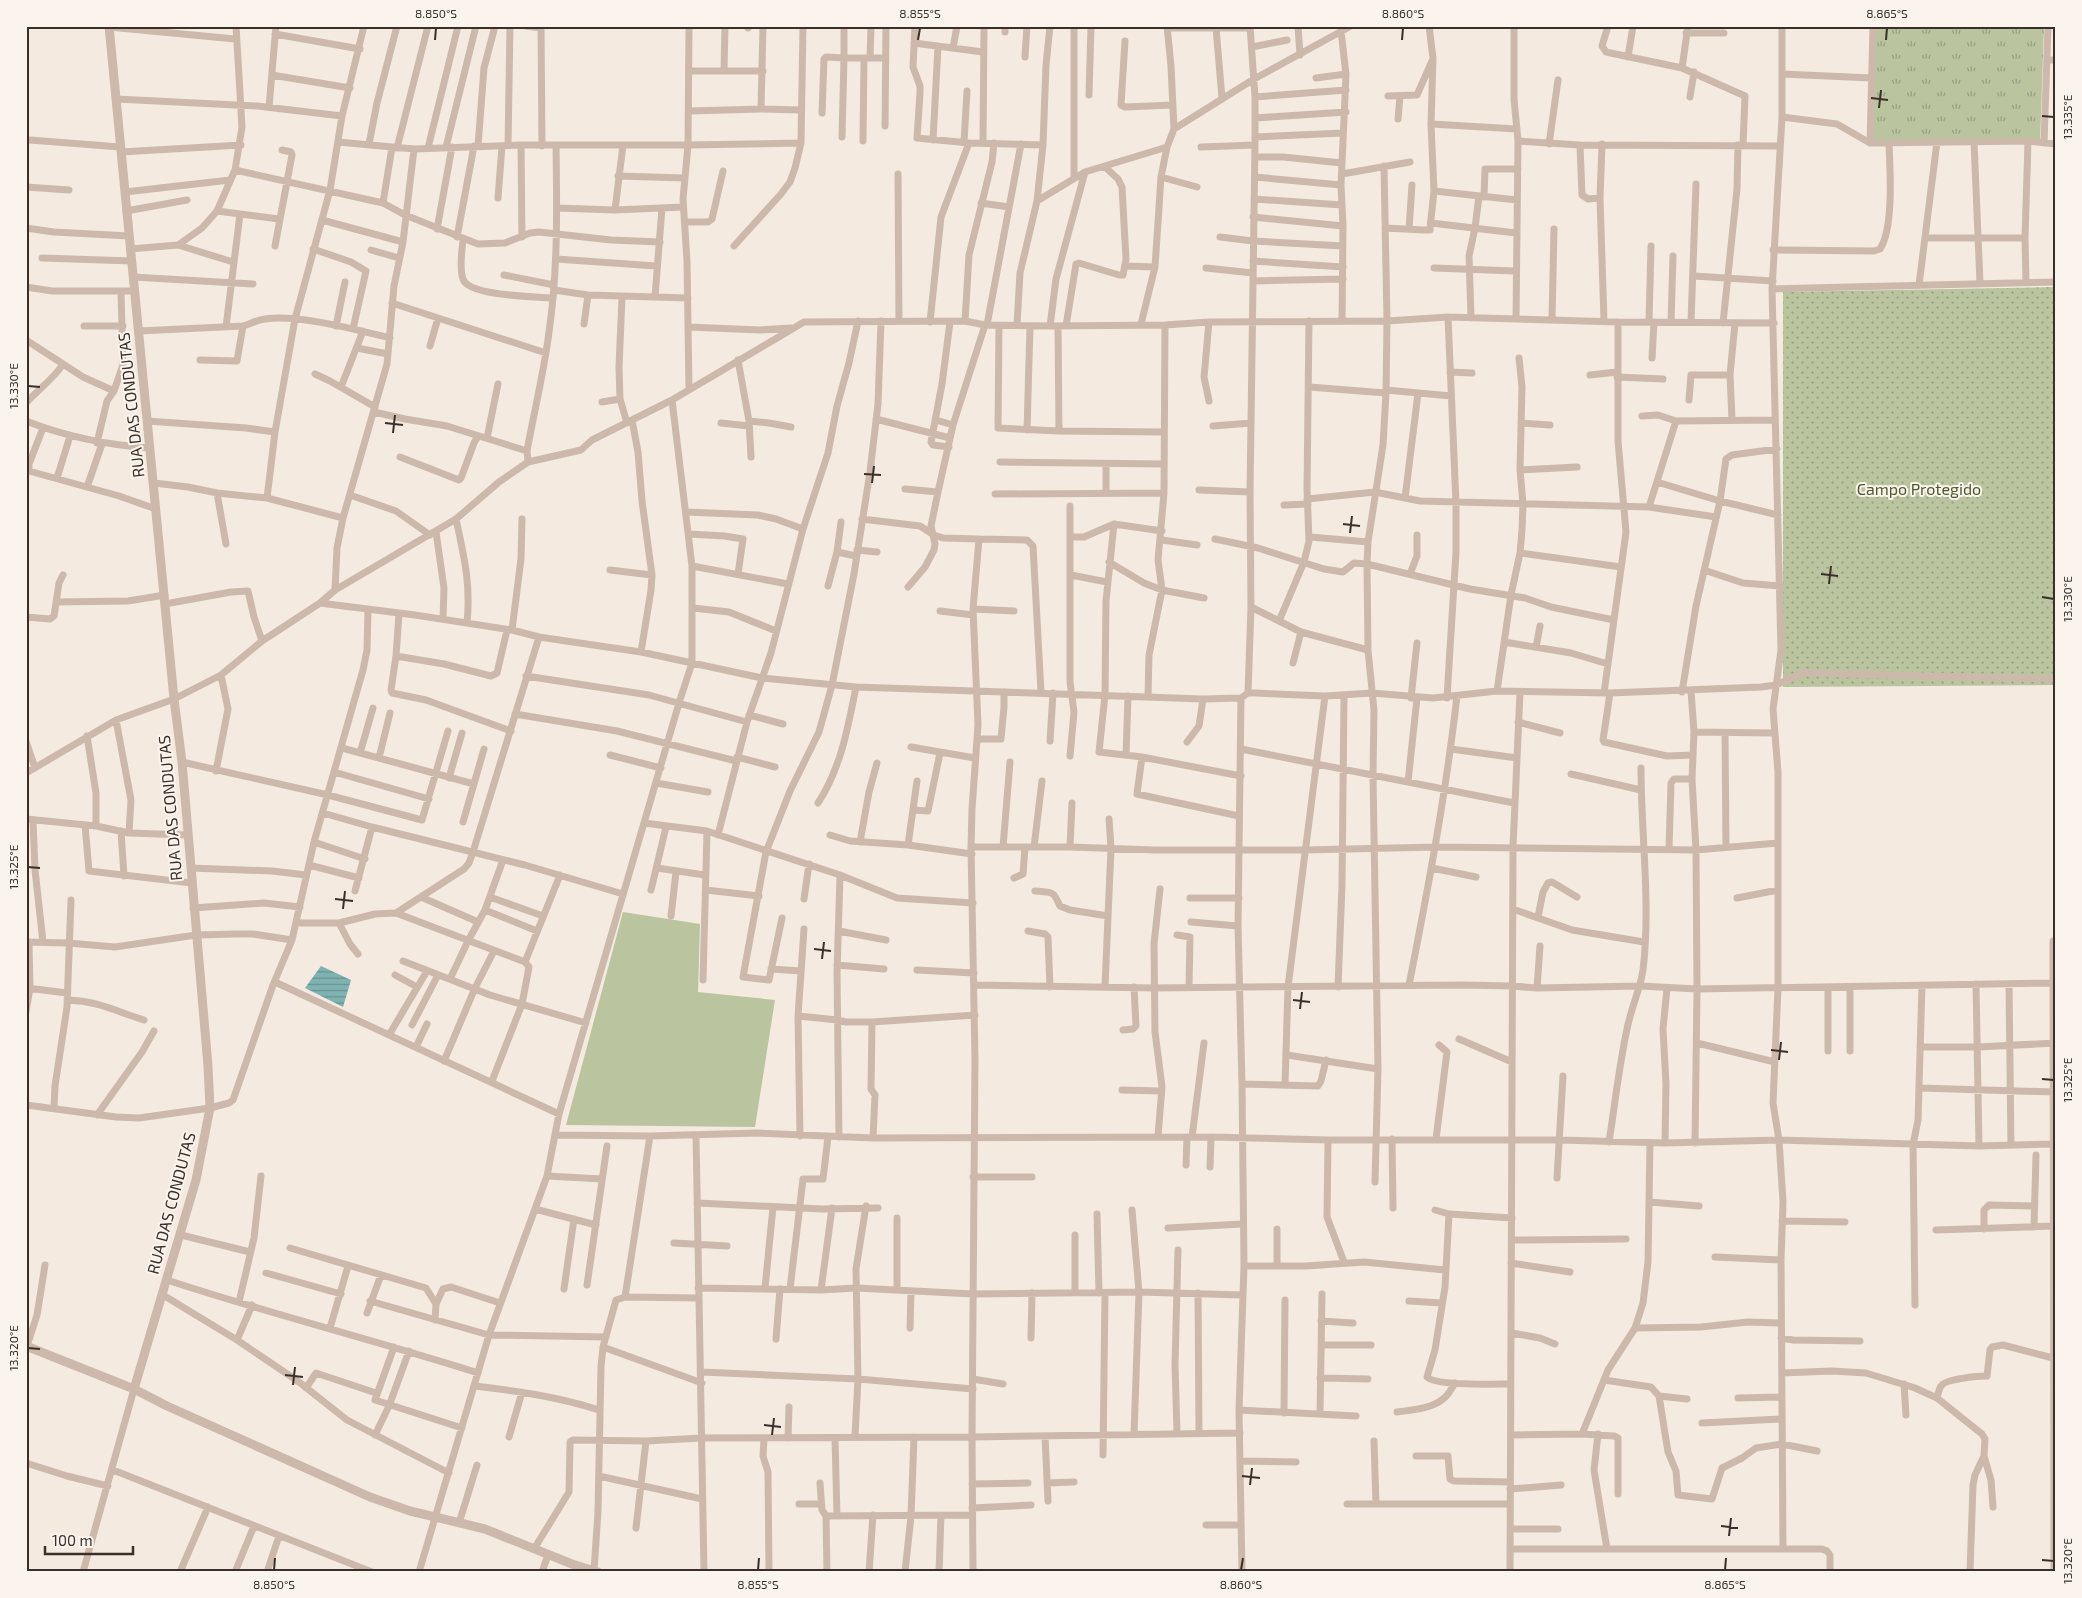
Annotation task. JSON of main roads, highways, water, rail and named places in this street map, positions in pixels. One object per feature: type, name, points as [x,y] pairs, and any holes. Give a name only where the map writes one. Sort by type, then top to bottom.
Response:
[{"type":"water","points":[[321,966],[351,980],[343,1007],[305,988]]},
{"type":"park label","name":"Campo Protegido","points":[[1919,489]]}]
